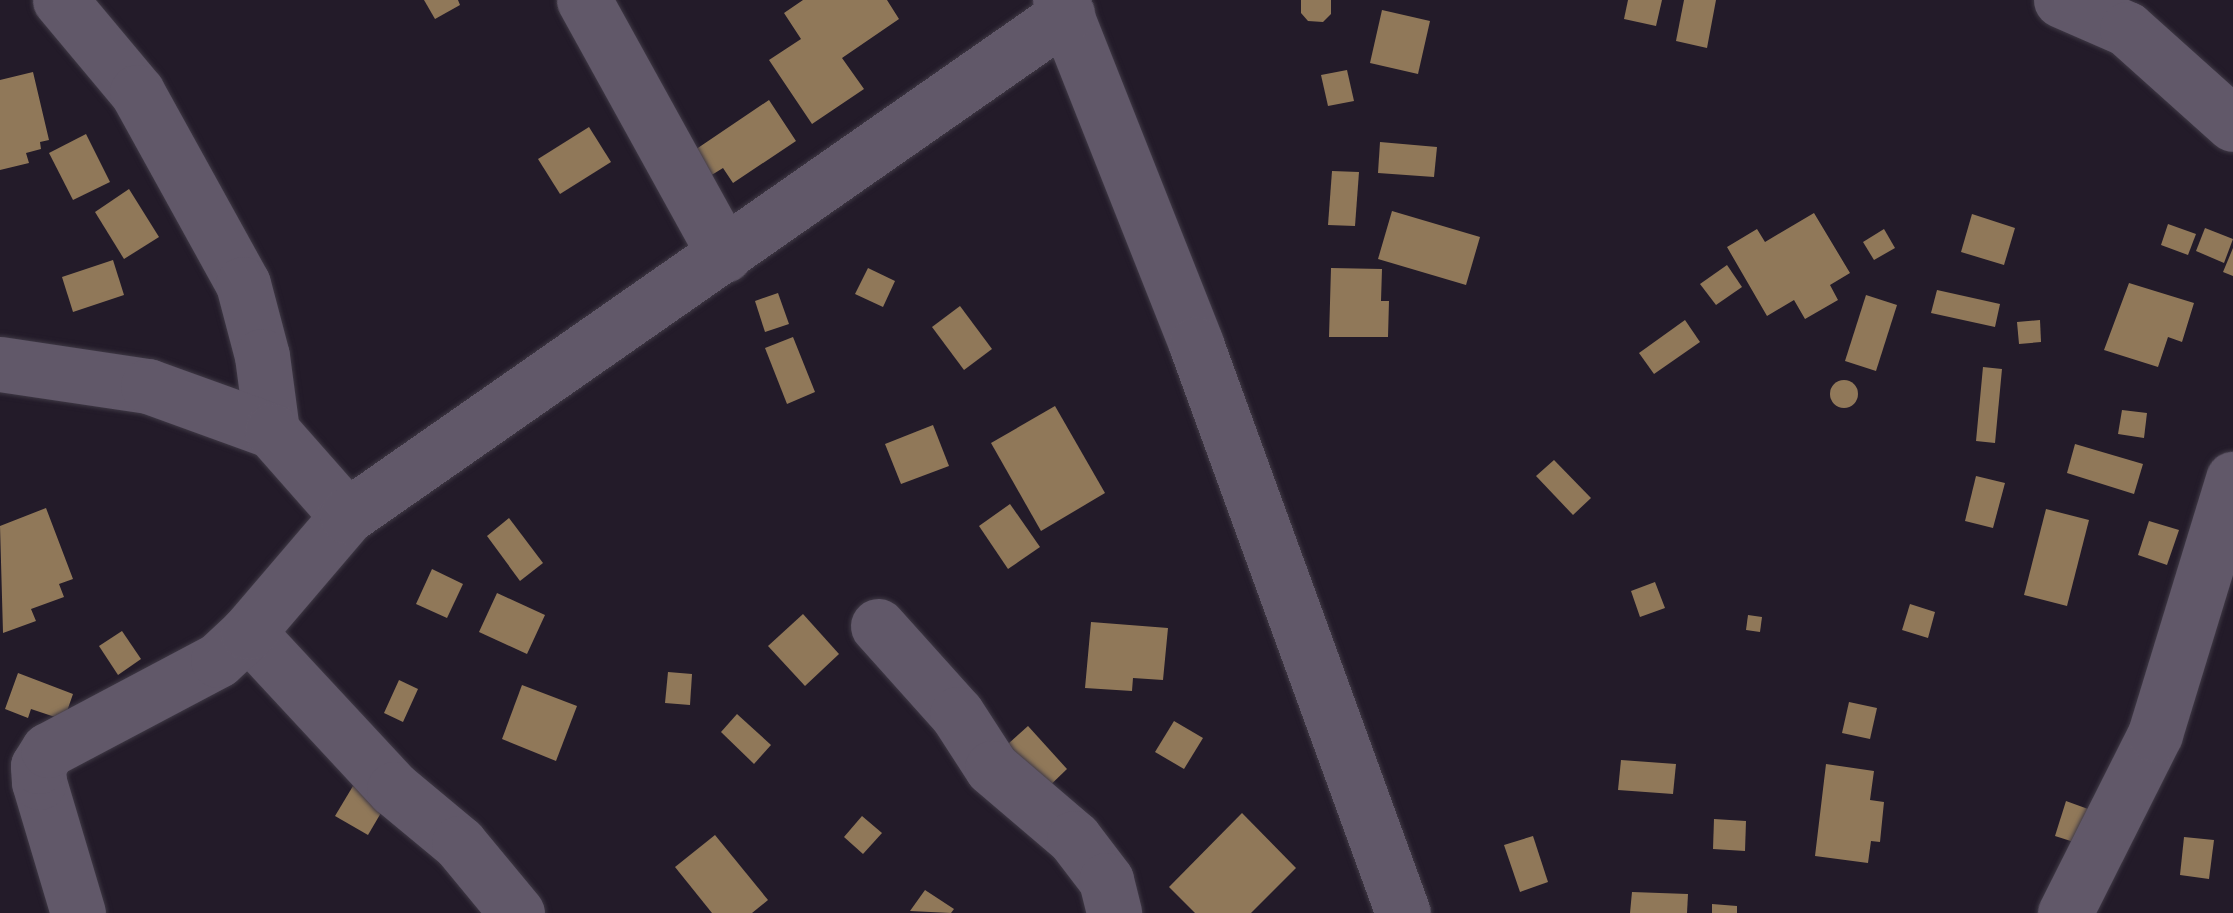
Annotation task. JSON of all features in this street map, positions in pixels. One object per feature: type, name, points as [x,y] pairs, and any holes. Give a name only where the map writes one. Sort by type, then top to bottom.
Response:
[{"type":"street","points":[[60,0],[138,92],[243,284],[262,356],[272,431]]},
{"type":"street","points":[[584,0],[725,255]]},
{"type":"street","points":[[2061,0],[2127,29],[2233,124]]},
{"type":"street","points":[[78,913],[38,782],[38,766],[48,750],[218,660],[248,632],[347,516],[725,255],[1064,7],[1196,344],[1404,913]]},
{"type":"street","points":[[0,364],[148,386],[272,431],[347,516]]},
{"type":"street","points":[[2065,913],[2155,734],[2233,480]]},
{"type":"street","points":[[878,626],[957,714],[992,768],[1041,814],[1074,838],[1106,880],[1114,913]]},
{"type":"street","points":[[248,632],[394,790],[458,843],[518,913]]},
{"type":"building","points":[[424,0],[458,0],[460,5],[435,19]]},
{"type":"building","points":[[803,0],[887,0],[899,19],[842,58],[864,89],[812,124],[769,60],[801,39],[784,13]]},
{"type":"building","points":[[1301,0],[1331,0],[1331,14],[1323,22],[1308,21],[1301,13]]},
{"type":"building","points":[[1628,0],[1662,0],[1656,26],[1624,19]]},
{"type":"building","points":[[1684,0],[1716,0],[1707,48],[1676,41]]},
{"type":"building","points":[[1382,10],[1430,21],[1418,74],[1370,63]]},
{"type":"building","points":[[1347,70],[1354,101],[1328,106],[1321,75]]},
{"type":"building","points":[[33,72],[49,140],[40,142],[41,149],[26,153],[29,163],[0,170],[0,80]]},
{"type":"building","points":[[769,100],[796,141],[733,183],[723,168],[702,181],[686,156]]},
{"type":"building","points":[[589,127],[611,162],[560,194],[538,159]]},
{"type":"building","points":[[86,134],[110,182],[73,200],[49,153]]},
{"type":"building","points":[[1380,142],[1437,147],[1434,177],[1378,173]]},
{"type":"building","points":[[1332,171],[1359,172],[1355,226],[1328,225]]},
{"type":"building","points":[[129,189],[159,237],[124,259],[95,212]]},
{"type":"building","points":[[1392,211],[1480,237],[1466,285],[1378,259]]},
{"type":"building","points":[[1814,213],[1850,273],[1830,285],[1838,300],[1805,319],[1794,300],[1767,316],[1727,247],[1757,229],[1765,242]]},
{"type":"building","points":[[1972,214],[2015,228],[2004,265],[1961,252]]},
{"type":"building","points":[[2168,224],[2196,234],[2188,255],[2161,245]]},
{"type":"building","points":[[2205,228],[2233,239],[2224,263],[2196,251]]},
{"type":"building","points":[[1884,229],[1895,248],[1874,260],[1863,242]]},
{"type":"building","points":[[2233,248],[2233,276],[2223,272]]},
{"type":"building","points":[[113,260],[124,295],[73,312],[62,277]]},
{"type":"building","points":[[1727,265],[1742,287],[1716,305],[1700,284]]},
{"type":"building","points":[[868,268],[895,281],[883,307],[855,294]]},
{"type":"building","points":[[1331,268],[1382,269],[1381,301],[1389,301],[1388,337],[1329,337]]},
{"type":"building","points":[[2129,283],[2194,303],[2182,342],[2168,337],[2158,367],[2104,350]]},
{"type":"building","points":[[1937,290],[2000,304],[1995,327],[1931,313]]},
{"type":"building","points":[[778,293],[789,324],[765,332],[755,301]]},
{"type":"building","points":[[1866,295],[1897,305],[1876,371],[1845,361]]},
{"type":"building","points":[[960,306],[992,349],[964,370],[932,327]]},
{"type":"building","points":[[1685,320],[1700,342],[1654,374],[1639,353]]},
{"type":"building","points":[[2040,320],[2041,342],[2019,344],[2017,322]]},
{"type":"building","points":[[793,337],[815,392],[787,404],[765,348]]},
{"type":"building","points":[[1983,367],[2002,369],[1995,443],[1976,441]]},
{"type":"building","points":[[1844,380],[1854,384],[1858,394],[1854,404],[1844,408],[1834,404],[1830,394],[1834,384]]},
{"type":"building","points":[[1055,406],[1105,493],[1041,531],[991,443]]},
{"type":"building","points":[[2122,410],[2147,413],[2144,438],[2118,434]]},
{"type":"building","points":[[933,425],[949,466],[901,484],[885,444]]},
{"type":"building","points":[[2075,444],[2143,464],[2134,494],[2067,473]]},
{"type":"building","points":[[1554,460],[1591,498],[1573,515],[1536,476]]},
{"type":"building","points":[[1976,476],[2005,483],[1993,528],[1965,521]]},
{"type":"building","points":[[1010,504],[1040,547],[1008,569],[979,526]]},
{"type":"building","points":[[46,508],[73,579],[59,584],[64,597],[31,609],[36,621],[3,633],[0,526]]},
{"type":"building","points":[[2046,509],[2089,520],[2067,606],[2024,595]]},
{"type":"building","points":[[509,518],[543,563],[520,581],[487,536]]},
{"type":"building","points":[[2149,521],[2179,530],[2167,565],[2138,555]]},
{"type":"building","points":[[432,569],[463,584],[447,618],[416,604]]},
{"type":"building","points":[[1655,582],[1665,608],[1640,617],[1631,591]]},
{"type":"building","points":[[497,593],[545,615],[527,654],[479,632]]},
{"type":"building","points":[[1910,604],[1935,612],[1928,638],[1902,630]]},
{"type":"building","points":[[803,614],[839,654],[805,686],[768,646]]},
{"type":"building","points":[[1748,615],[1762,617],[1760,632],[1746,630]]},
{"type":"building","points":[[1091,622],[1168,628],[1163,680],[1133,678],[1132,691],[1085,688]]},
{"type":"building","points":[[122,631],[141,659],[118,675],[99,646]]},
{"type":"building","points":[[668,672],[692,674],[690,705],[665,703]]},
{"type":"building","points":[[18,673],[73,694],[64,720],[31,709],[28,718],[5,709]]},
{"type":"building","points":[[399,680],[418,689],[403,722],[384,713]]},
{"type":"building","points":[[522,685],[577,706],[556,761],[502,739]]},
{"type":"building","points":[[1849,702],[1877,708],[1870,739],[1842,733]]},
{"type":"building","points":[[737,714],[771,745],[754,764],[721,732]]},
{"type":"building","points":[[1174,721],[1203,738],[1184,769],[1155,752]]},
{"type":"building","points":[[1028,726],[1067,769],[1039,796],[999,752]]},
{"type":"building","points":[[1621,760],[1676,764],[1673,794],[1618,790]]},
{"type":"building","points":[[1826,764],[1874,771],[1870,800],[1884,802],[1880,842],[1871,841],[1868,863],[1815,856]]},
{"type":"building","points":[[353,786],[385,806],[368,835],[335,816]]},
{"type":"building","points":[[2066,801],[2088,809],[2077,843],[2055,836]]},
{"type":"building","points":[[1242,813],[1296,868],[1251,913],[1195,913],[1169,887]]},
{"type":"building","points":[[862,816],[882,833],[863,854],[844,837]]},
{"type":"building","points":[[1714,819],[1746,821],[1745,851],[1713,849]]},
{"type":"building","points":[[715,835],[768,900],[752,913],[712,913],[675,867]]},
{"type":"building","points":[[1533,836],[1548,882],[1520,892],[1504,845]]},
{"type":"building","points":[[2184,837],[2214,840],[2209,879],[2180,875]]},
{"type":"building","points":[[925,890],[954,909],[951,913],[910,911]]},
{"type":"building","points":[[1632,892],[1688,894],[1687,913],[1630,913]]},
{"type":"building","points":[[1712,904],[1737,906],[1737,913],[1712,913]]}]
